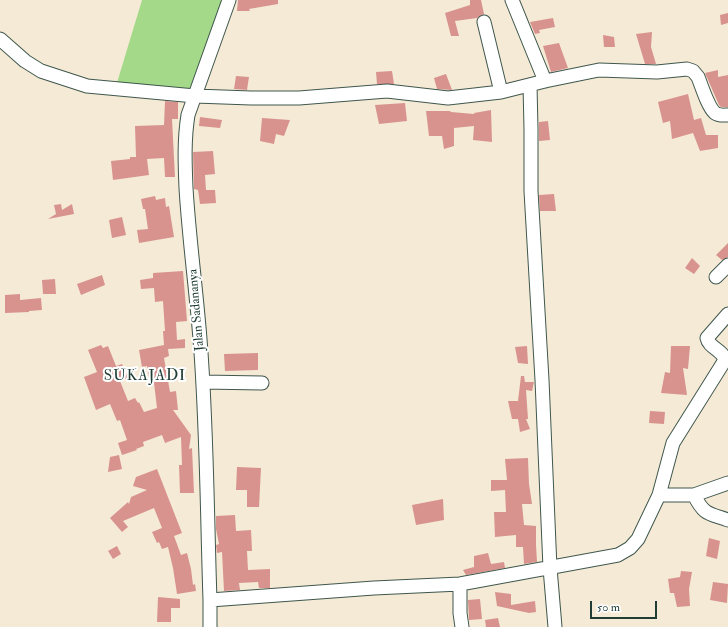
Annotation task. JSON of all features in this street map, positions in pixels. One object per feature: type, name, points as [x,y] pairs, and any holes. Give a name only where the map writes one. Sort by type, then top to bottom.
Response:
[{"type":"street","name":"Jalan Sadananya","points":[[210,627],[203,382],[188,225],[184,152],[188,115],[229,0]]},
{"type":"street","points":[[512,0],[545,81]]},
{"type":"street","points":[[484,22],[501,92]]},
{"type":"street","points":[[0,38],[20,57],[41,71],[87,86],[195,96],[299,98],[387,91],[448,98],[501,92],[599,70],[657,72],[690,70],[695,73],[698,78],[715,114],[728,115]]},
{"type":"street","points":[[530,85],[531,191],[542,380],[550,568],[555,627]]},
{"type":"street","points":[[716,277],[728,265]]},
{"type":"street","points":[[210,600],[374,588],[460,584],[618,555],[630,548],[638,539],[659,495],[673,443],[724,361],[723,355],[709,344],[707,338],[728,314]]},
{"type":"street","points":[[203,382],[262,383]]},
{"type":"street","points":[[659,495],[694,495],[728,483]]},
{"type":"street","points":[[694,495],[700,507],[704,510],[728,520]]},
{"type":"street","points":[[460,584],[460,613],[462,627]]},
{"type":"green space","points":[[142,0],[224,0],[189,94],[116,86]]},
{"type":"building","points":[[238,0],[278,0],[278,4],[249,9],[250,11],[237,11]]},
{"type":"building","points":[[470,0],[481,0],[484,14],[477,18],[455,21],[459,36],[451,36],[445,13],[470,5]]},
{"type":"building","points":[[728,13],[728,23],[721,25],[720,15]]},
{"type":"building","points":[[553,18],[555,27],[539,30],[540,33],[535,34],[530,22]]},
{"type":"building","points":[[652,32],[651,47],[656,64],[645,64],[636,34]]},
{"type":"building","points":[[603,35],[614,37],[615,47],[604,47]]},
{"type":"building","points":[[559,43],[568,68],[551,72],[543,46]]},
{"type":"building","points":[[718,70],[718,77],[728,75],[728,107],[721,107],[719,105],[705,73]]},
{"type":"building","points":[[392,71],[394,84],[377,84],[376,72]]},
{"type":"building","points":[[446,74],[452,90],[437,89],[434,78]]},
{"type":"building","points":[[236,76],[249,77],[247,90],[234,89]]},
{"type":"building","points":[[688,94],[694,120],[701,118],[706,135],[718,135],[718,148],[700,151],[693,133],[672,139],[670,121],[663,123],[658,102]]},
{"type":"building","points":[[165,101],[178,102],[178,119],[172,119],[175,177],[165,177],[164,158],[147,159],[149,175],[113,180],[111,161],[136,157],[135,126],[164,125]]},
{"type":"building","points":[[405,103],[407,121],[379,124],[375,105]]},
{"type":"building","points":[[491,110],[492,142],[473,140],[474,126],[454,128],[454,146],[444,149],[442,136],[429,136],[426,111],[450,111],[474,114]]},
{"type":"building","points":[[200,117],[222,120],[220,128],[199,126]]},
{"type":"building","points":[[262,118],[290,120],[284,136],[276,134],[274,144],[260,141]]},
{"type":"building","points":[[548,121],[550,140],[539,141],[539,122]]},
{"type":"building","points":[[213,151],[215,174],[205,175],[206,190],[215,190],[216,203],[200,204],[198,190],[194,189],[193,152]]},
{"type":"building","points":[[554,194],[556,211],[540,211],[539,195]]},
{"type":"building","points":[[155,196],[156,200],[165,198],[166,207],[169,206],[174,237],[139,243],[137,230],[148,229],[145,209],[143,209],[141,199]]},
{"type":"building","points":[[61,204],[62,210],[72,204],[74,214],[48,219],[56,214],[54,205]]},
{"type":"building","points":[[122,217],[126,235],[112,238],[109,220]]},
{"type":"building","points":[[728,243],[728,257],[722,260],[716,255]]},
{"type":"building","points":[[692,258],[700,266],[694,274],[685,268]]},
{"type":"building","points":[[183,271],[187,321],[176,322],[177,340],[185,339],[185,348],[168,349],[169,356],[164,358],[170,392],[176,391],[178,410],[173,410],[191,435],[189,449],[192,448],[194,493],[180,493],[179,465],[182,465],[181,437],[165,443],[162,435],[143,442],[144,446],[136,449],[137,450],[122,455],[118,443],[127,440],[120,420],[117,421],[110,404],[96,410],[84,377],[97,372],[88,350],[101,345],[103,348],[108,346],[116,366],[122,364],[128,378],[120,381],[128,401],[135,398],[138,403],[139,402],[144,412],[157,408],[154,383],[150,384],[147,366],[142,367],[139,350],[164,345],[163,331],[165,331],[163,301],[155,302],[154,288],[141,289],[140,280],[153,278],[153,273]]},
{"type":"building","points":[[102,275],[105,285],[81,295],[77,284]]},
{"type":"building","points":[[55,279],[56,294],[43,294],[42,280]]},
{"type":"building","points":[[20,294],[20,300],[41,298],[42,310],[5,313],[5,295]]},
{"type":"building","points":[[527,346],[528,364],[518,363],[515,347]]},
{"type":"building","points":[[671,346],[690,346],[688,369],[683,368],[687,395],[661,393],[665,372],[670,373]]},
{"type":"building","points":[[258,353],[258,370],[225,371],[224,354]]},
{"type":"building","points":[[521,376],[524,376],[525,382],[534,382],[532,391],[526,390],[528,419],[526,419],[530,429],[520,432],[518,419],[512,419],[508,401],[518,401]]},
{"type":"building","points":[[650,411],[665,412],[664,424],[649,423]]},
{"type":"building","points":[[119,455],[122,469],[108,472],[110,457]]},
{"type":"building","points":[[528,458],[529,484],[532,504],[522,504],[524,525],[536,526],[537,562],[524,564],[523,547],[516,547],[516,535],[495,537],[494,512],[506,512],[505,490],[491,491],[491,480],[507,480],[505,459]]},
{"type":"building","points":[[237,467],[261,468],[259,507],[247,507],[247,490],[236,490]]},
{"type":"building","points":[[157,469],[182,533],[174,536],[181,555],[187,553],[193,585],[195,584],[196,591],[177,594],[168,547],[162,549],[159,542],[157,543],[152,532],[162,528],[154,508],[123,521],[128,527],[122,532],[110,518],[128,502],[129,504],[131,497],[147,490],[133,486],[136,477]]},
{"type":"building","points":[[443,499],[444,520],[416,525],[412,505]]},
{"type":"building","points":[[235,515],[236,531],[251,530],[252,551],[247,551],[248,570],[270,569],[270,588],[259,588],[258,582],[239,583],[240,590],[224,591],[222,552],[217,553],[216,545],[219,544],[216,529],[216,516]]},
{"type":"building","points":[[709,538],[720,541],[717,559],[706,556]]},
{"type":"building","points":[[117,546],[121,554],[113,559],[108,551]]},
{"type":"building","points":[[488,553],[491,564],[504,562],[505,568],[466,575],[463,570],[474,567],[474,556]]},
{"type":"building","points":[[681,571],[692,572],[689,589],[690,606],[677,607],[674,593],[670,593],[668,579],[680,577]]},
{"type":"building","points":[[713,582],[728,584],[727,603],[710,600]]},
{"type":"building","points":[[495,592],[511,594],[511,605],[535,601],[536,612],[529,613],[497,606]]},
{"type":"building","points":[[158,597],[180,599],[180,608],[171,608],[171,622],[157,622]]},
{"type":"building","points":[[480,599],[482,619],[469,620],[468,600]]},
{"type":"building","points":[[498,618],[500,627],[486,627],[485,620]]},
{"type":"district","name":"SUKAJADI","points":[[145,377]]}]
